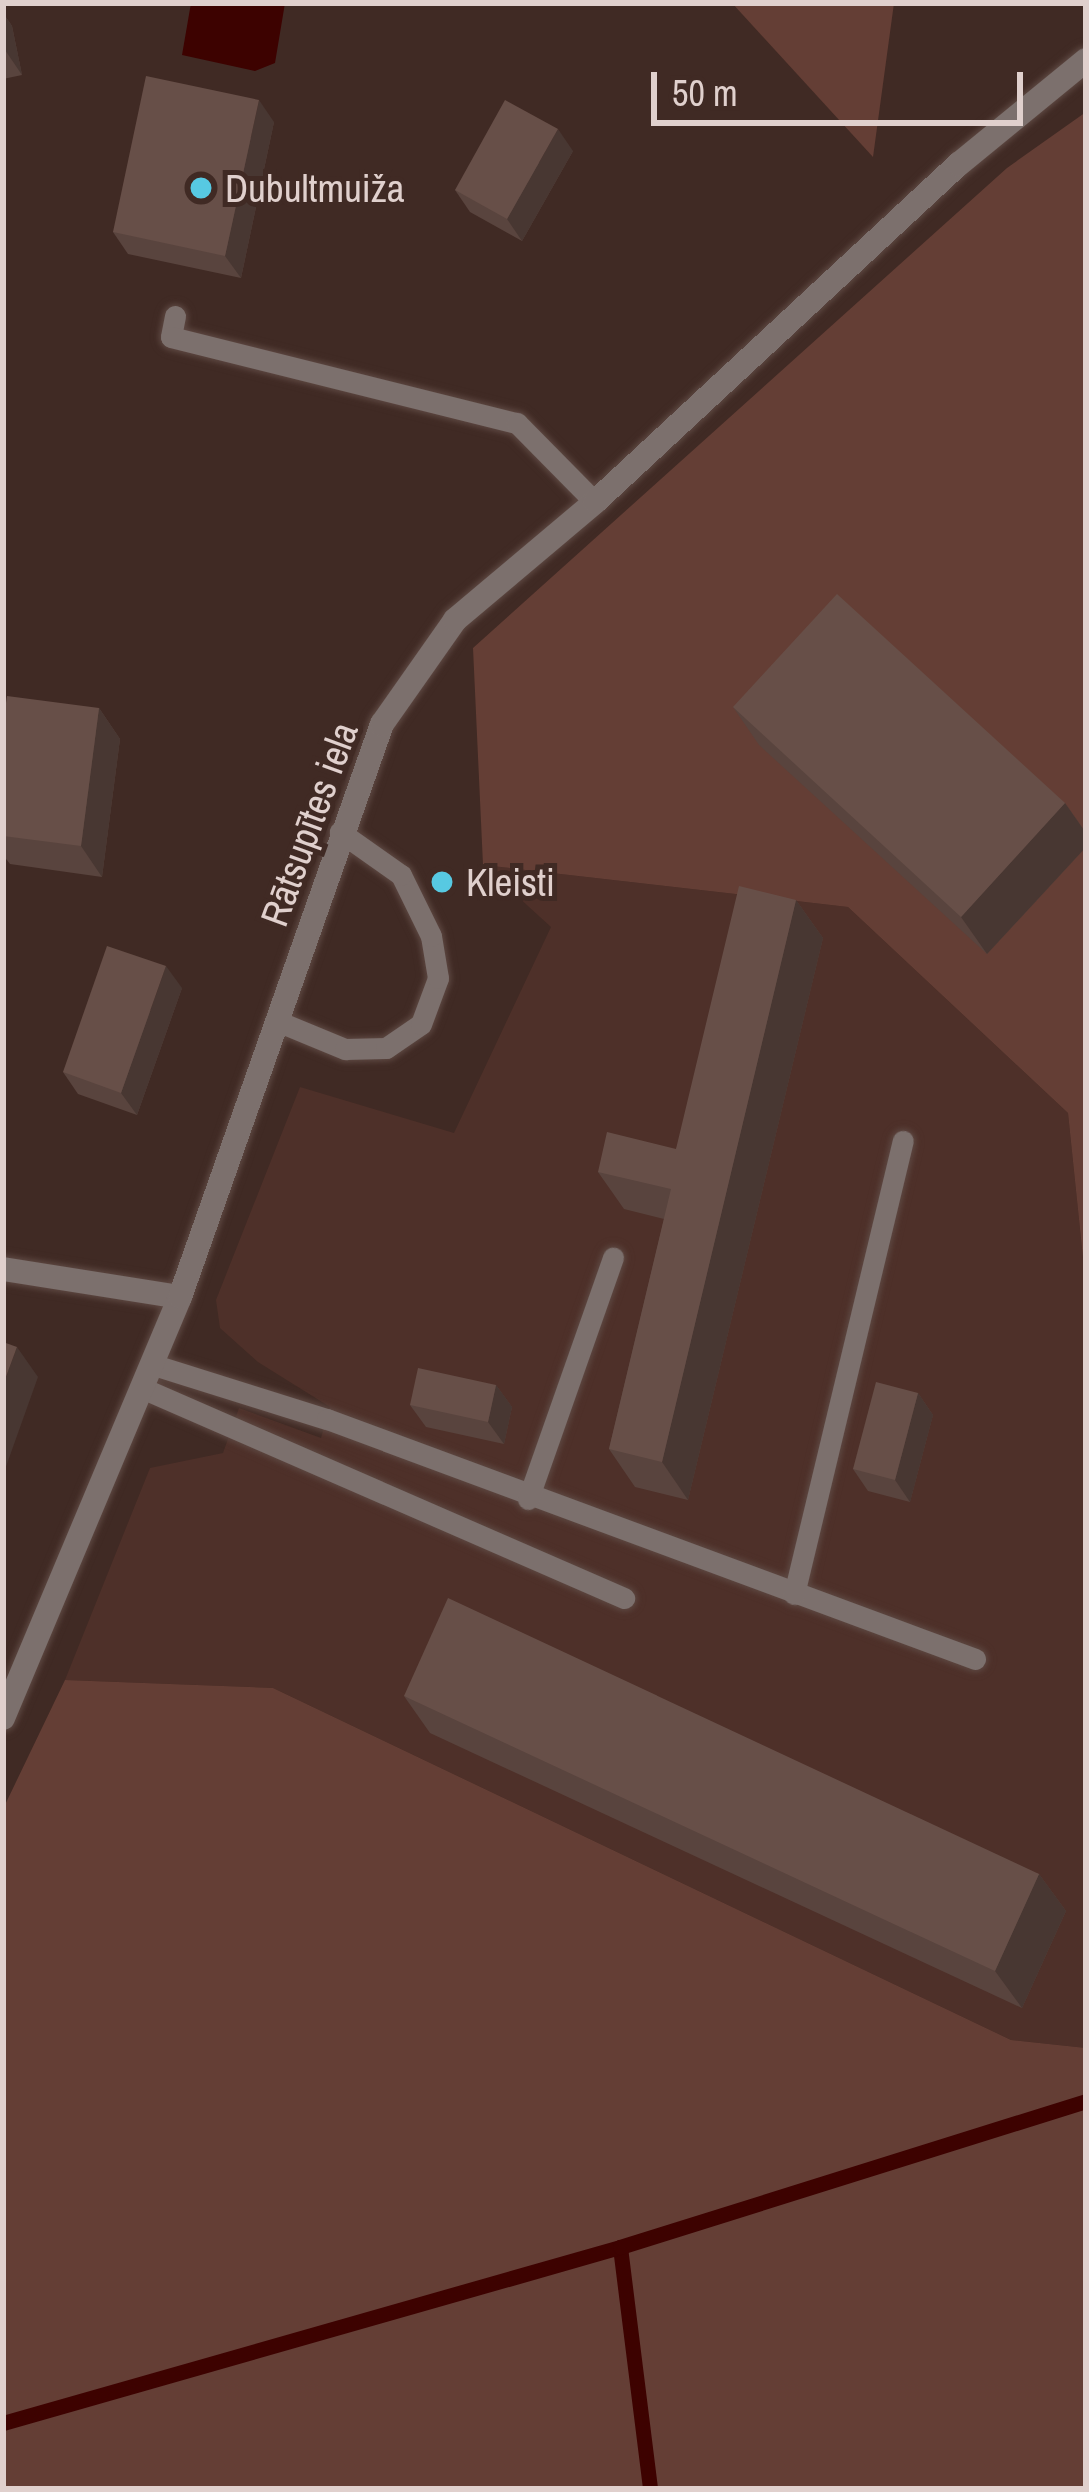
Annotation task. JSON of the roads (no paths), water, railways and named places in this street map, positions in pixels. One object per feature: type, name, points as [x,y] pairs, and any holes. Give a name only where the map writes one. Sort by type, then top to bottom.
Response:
[{"type":"street","name":"Rātsupītes iela","points":[[3,1718],[180,1298],[340,832],[382,724],[455,620],[596,502],[959,164],[1086,60]]},
{"type":"street","points":[[3,1269],[180,1298]]},
{"type":"lane","points":[[175,316],[171,337],[517,423],[596,502]]},
{"type":"lane","points":[[277,1021],[345,1049],[386,1048],[421,1024],[438,978],[431,936],[401,875],[340,832]]},
{"type":"lane","points":[[794,1594],[903,1142]]},
{"type":"lane","points":[[528,1499],[613,1258]]},
{"type":"lane","points":[[147,1376],[326,1419],[528,1499],[976,1659]]},
{"type":"lane","points":[[147,1376],[624,1598]]},
{"type":"waterway","points":[[3,2423],[620,2247],[1086,2101]]},
{"type":"waterway","points":[[620,2247],[650,2489]]},
{"type":"place","name":"Dubultmuiža","points":[[201,188]]},
{"type":"place","name":"Kleisti","points":[[442,882]]}]
